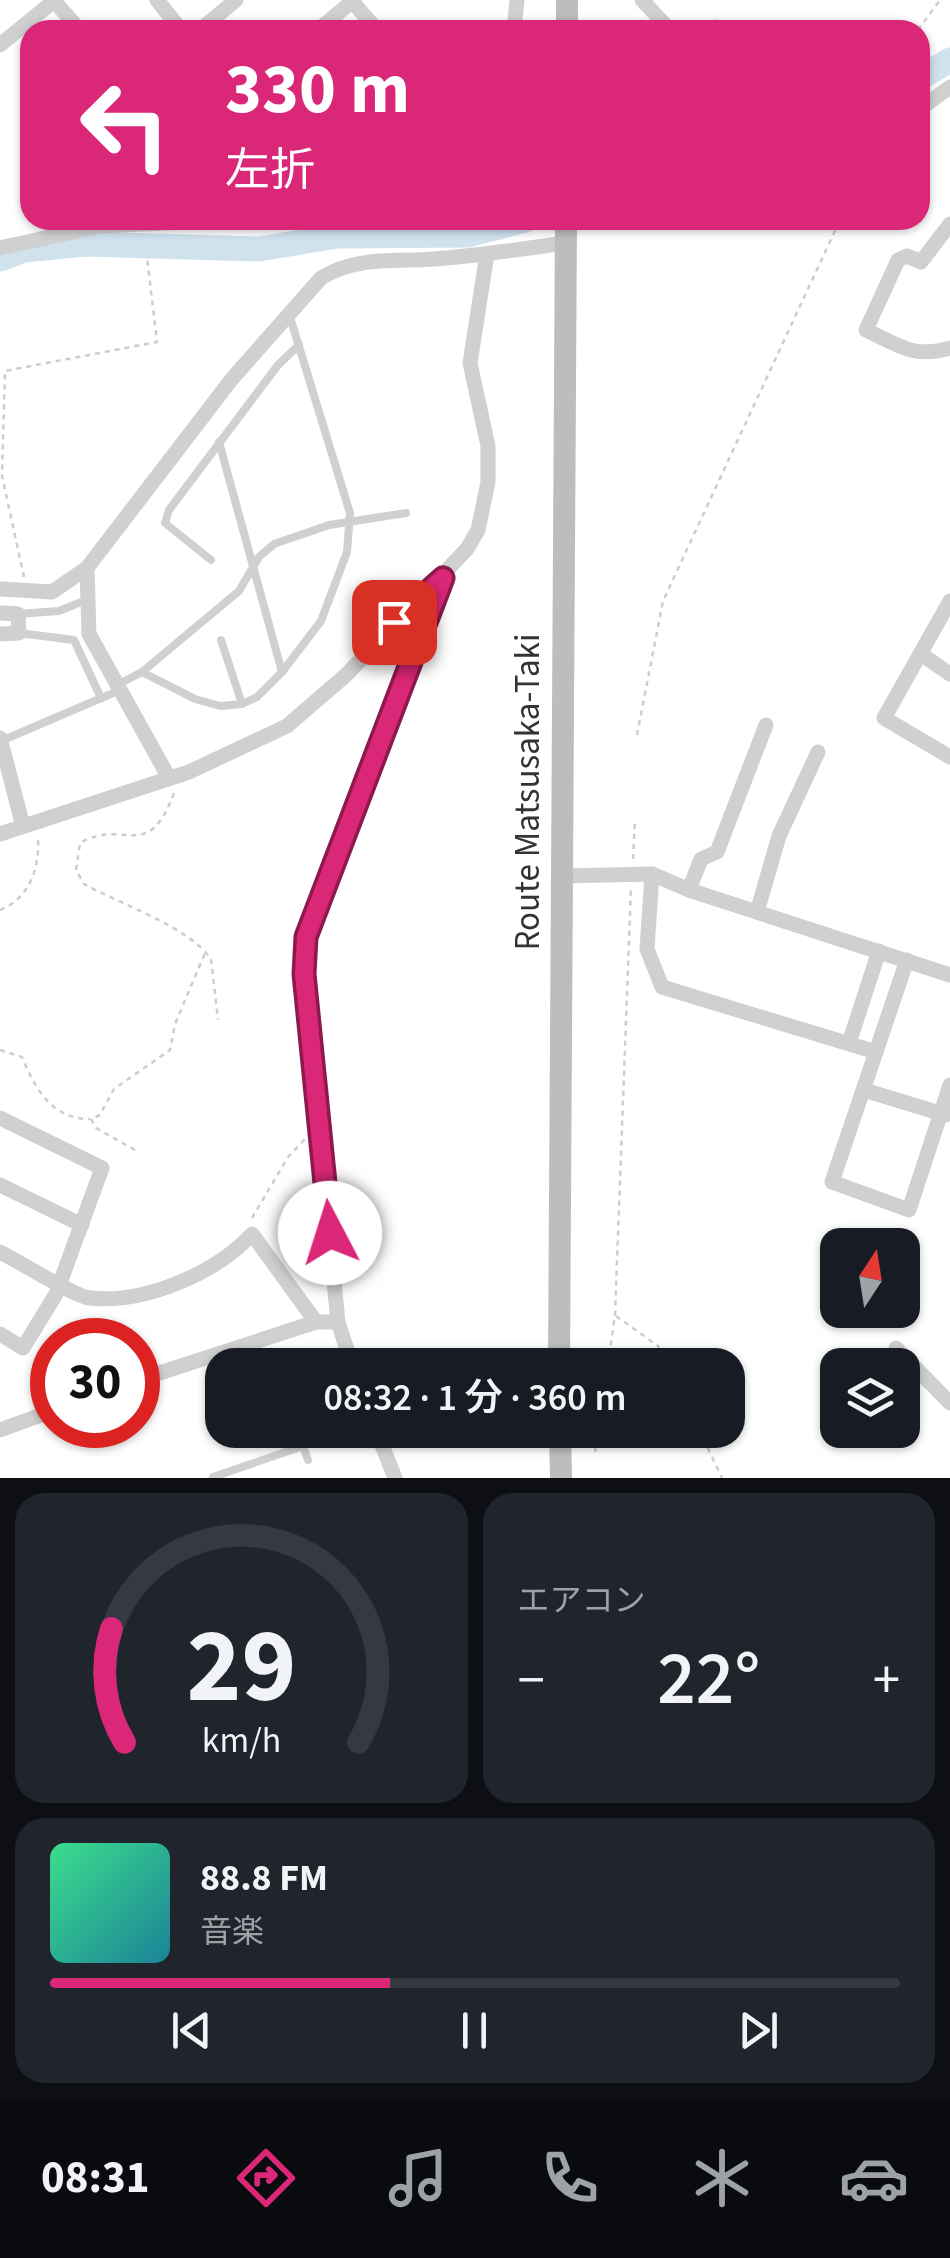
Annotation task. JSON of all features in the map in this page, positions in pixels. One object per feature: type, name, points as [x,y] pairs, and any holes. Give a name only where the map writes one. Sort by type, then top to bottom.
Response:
[{"type":"main road","name":"Route Matsusaka-Taki","points":[[559,1348],[566,230]]},
{"type":"main road","points":[[561,1448],[562,1478]]},
{"type":"street","points":[[29,20],[53,0],[71,20]]},
{"type":"street","points":[[157,0],[172,20]]},
{"type":"street","points":[[212,20],[236,0]]},
{"type":"street","points":[[329,20],[352,0],[369,20]]},
{"type":"street","points":[[642,0],[661,20]]},
{"type":"street","points":[[0,45],[20,28]]},
{"type":"street","points":[[950,224],[921,262],[907,256],[898,260],[866,330],[915,353],[928,355],[950,348]]},
{"type":"street","points":[[0,248],[82,230]]},
{"type":"street","points":[[0,589],[28,594],[52,592],[87,568],[231,380],[321,278],[355,262],[487,254],[560,230]]},
{"type":"street","points":[[346,1348],[338,1322],[304,974],[306,937],[443,578],[478,530],[488,482],[488,446],[470,363],[487,254]]},
{"type":"street","points":[[87,568],[89,634],[168,776]]},
{"type":"street","points":[[0,834],[189,772],[287,726],[317,704],[419,596],[443,578]]},
{"type":"street","points":[[950,601],[884,718],[950,756]]},
{"type":"street","points":[[0,613],[18,614],[19,633],[0,634]]},
{"type":"street","points":[[921,654],[950,674]]},
{"type":"street","points":[[689,890],[701,859],[717,852],[766,725]]},
{"type":"street","points":[[0,739],[30,824]]},
{"type":"street","points":[[757,912],[779,836],[818,752]]},
{"type":"street","points":[[562,876],[652,874],[689,890],[950,975]]},
{"type":"street","points":[[652,874],[648,949],[662,987],[876,1052]]},
{"type":"street","points":[[849,1044],[879,951]]},
{"type":"street","points":[[907,960],[832,1182],[909,1210],[945,1115],[950,1084]]},
{"type":"street","points":[[864,1090],[945,1115]]},
{"type":"street","points":[[0,1118],[102,1168],[61,1282],[23,1348],[0,1334]]},
{"type":"street","points":[[0,1185],[82,1225]]},
{"type":"street","points":[[0,1252],[90,1298],[165,1290],[236,1252],[252,1234],[316,1322]]},
{"type":"street","points":[[160,1373],[316,1322],[338,1322]]},
{"type":"street","points":[[920,1372],[950,1403]]},
{"type":"street","points":[[0,1430],[30,1419]]},
{"type":"street","points":[[383,1448],[394,1478]]},
{"type":"lane","points":[[142,672],[195,700],[220,706],[242,704],[256,698],[282,672],[321,621],[347,552],[350,521],[289,313]]},
{"type":"lane","points":[[211,560],[165,524],[169,510],[278,364],[299,345]]},
{"type":"lane","points":[[218,442],[282,672]]},
{"type":"lane","points":[[0,739],[101,698],[142,672],[239,590],[274,544],[350,521],[406,513]]},
{"type":"lane","points":[[18,614],[59,611],[86,600]]},
{"type":"lane","points":[[19,633],[74,640],[101,698]]},
{"type":"lane","points":[[221,640],[242,704]]},
{"type":"lane","points":[[213,1477],[304,1446],[308,1460]]},
{"type":"path","points":[[637,735],[663,601],[835,230]]},
{"type":"path","points":[[28,594],[2,476],[5,372],[157,342],[147,257]]},
{"type":"path","points":[[189,772],[176,788],[166,819],[152,831],[80,843],[76,870],[84,884],[183,932],[206,952],[211,959],[218,1020]]},
{"type":"path","points":[[610,1348],[615,1315],[635,819]]},
{"type":"path","points":[[0,910],[18,903],[30,883],[38,852],[30,824]]},
{"type":"path","points":[[0,1050],[22,1057],[36,1090],[51,1107],[79,1120],[91,1120],[100,1114],[114,1090],[170,1050],[174,1024],[206,952]]},
{"type":"path","points":[[91,1120],[96,1128],[136,1150]]},
{"type":"path","points":[[252,1234],[250,1220],[288,1158],[320,1124]]},
{"type":"path","points":[[615,1315],[659,1348]]},
{"type":"path","points":[[595,1452],[596,1448]]},
{"type":"path","points":[[707,1448],[722,1478]]},
{"type":"waterway","points":[[930,72],[950,60]]},
{"type":"waterway","points":[[0,259],[24,250],[85,244],[259,249],[337,236],[468,235],[487,230]]},
{"type":"route","points":[[330,1233],[304,974],[306,937],[443,578],[394,622]]}]
